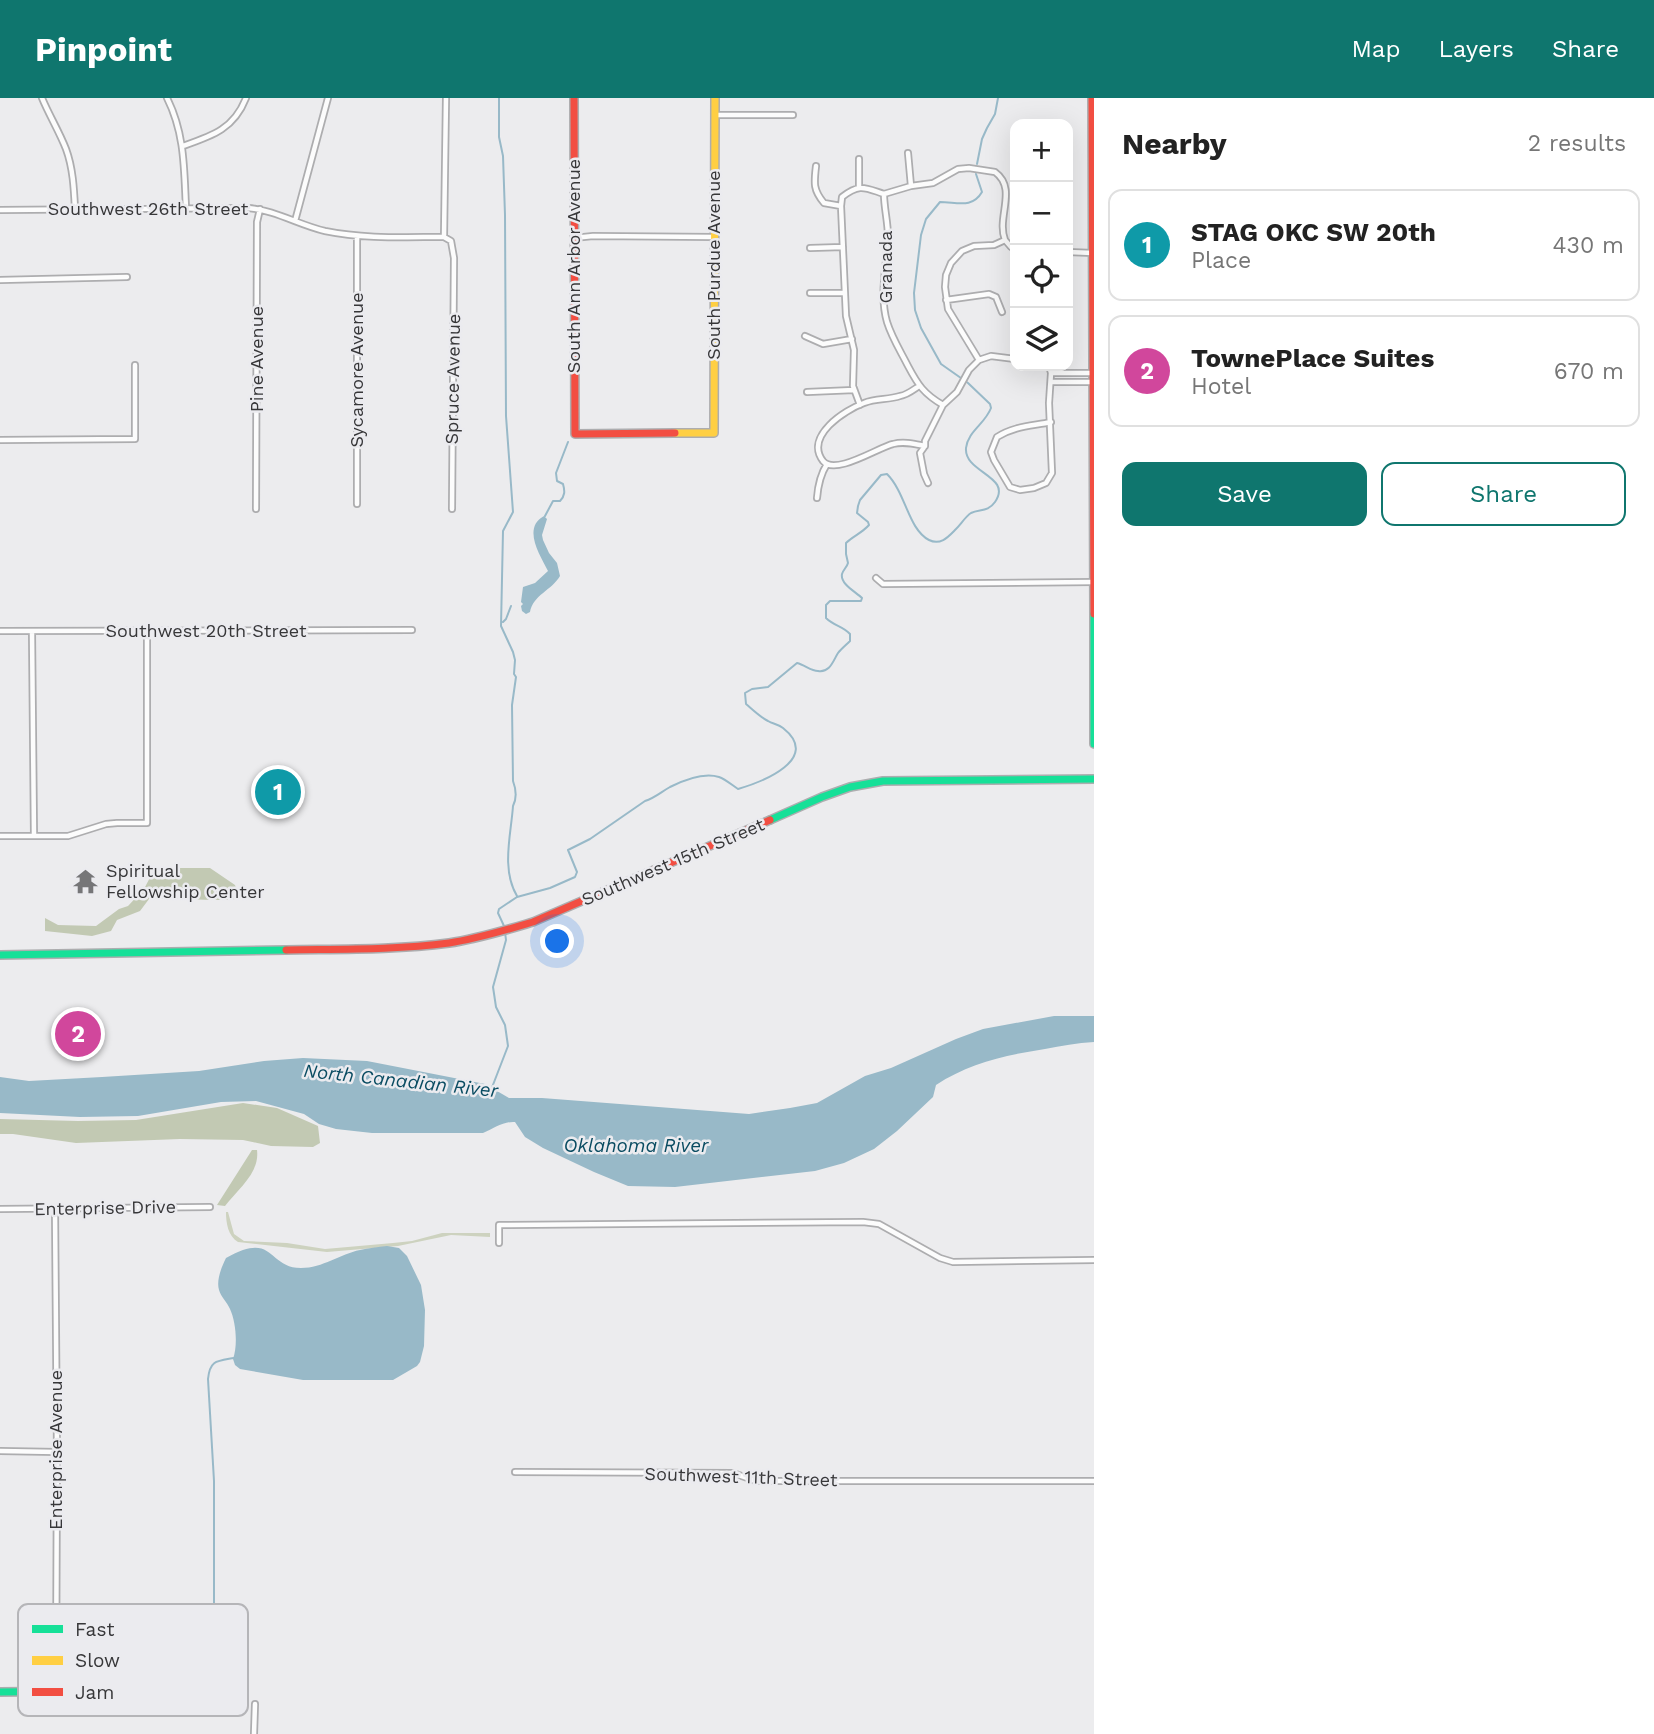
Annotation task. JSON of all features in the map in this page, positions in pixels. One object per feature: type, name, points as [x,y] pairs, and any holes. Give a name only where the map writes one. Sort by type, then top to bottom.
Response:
[{"type":"main road","name":"South Ann Arbor Avenue","points":[[574,98],[575,434]]},
{"type":"main road","name":"South Purdue Avenue","points":[[575,434],[714,433],[715,98]]},
{"type":"main road","points":[[1092,98],[1094,744]]},
{"type":"main road","name":"Southwest 15th Street","points":[[0,955],[399,948],[451,943],[533,922],[821,797],[850,787],[883,781],[1094,779]]},
{"type":"main road","points":[[0,1692],[18,1692]]},
{"type":"street","points":[[42,98],[69,159],[75,209]]},
{"type":"street","points":[[167,98],[178,121],[183,146],[186,208]]},
{"type":"street","points":[[183,146],[221,131],[235,119],[246,98]]},
{"type":"street","points":[[295,221],[328,98]]},
{"type":"street","points":[[444,237],[446,98]]},
{"type":"street","points":[[715,115],[793,115]]},
{"type":"street","points":[[908,153],[911,186]]},
{"type":"street","points":[[859,159],[859,187]]},
{"type":"street","points":[[816,166],[817,194],[824,203],[841,206]]},
{"type":"street","points":[[859,405],[854,390],[855,357],[846,316],[842,198],[859,187],[884,194],[933,183],[958,169],[995,172],[1003,179],[1007,188],[1002,227],[1005,240],[1010,246]]},
{"type":"street","name":"Granada","points":[[884,194],[888,234],[884,297],[887,320],[894,341],[919,386],[943,405]]},
{"type":"street","name":"Southwest 26th Street","points":[[0,210],[260,209],[323,230],[357,237],[444,237]]},
{"type":"street","name":"Pine Avenue","points":[[256,509],[257,222],[260,209]]},
{"type":"street","points":[[574,239],[593,236],[714,237]]},
{"type":"street","name":"Sycamore Avenue","points":[[357,237],[357,504]]},
{"type":"street","name":"Spruce Avenue","points":[[444,237],[451,241],[453,249],[452,509]]},
{"type":"street","points":[[979,360],[950,314],[946,300],[946,275],[955,257],[968,248],[1005,240]]},
{"type":"street","points":[[810,248],[843,247]]},
{"type":"street","points":[[1073,252],[1093,253]]},
{"type":"street","points":[[0,280],[127,277]]},
{"type":"street","points":[[810,293],[845,293]]},
{"type":"street","points":[[946,300],[989,294],[996,298],[1002,312]]},
{"type":"street","points":[[804,336],[823,344],[852,339]]},
{"type":"street","points":[[928,483],[920,453],[943,405],[957,392],[973,364],[991,356],[1010,358]]},
{"type":"street","points":[[0,440],[135,439],[135,365]]},
{"type":"street","points":[[1051,422],[1016,428],[997,436],[991,452],[1010,487],[1020,490],[1034,488],[1046,483],[1052,473],[1051,422],[1049,403],[1051,373],[1093,373]]},
{"type":"street","points":[[1051,382],[1093,382]]},
{"type":"street","points":[[919,386],[902,396],[859,405],[833,421],[824,430],[819,449],[823,461],[827,464],[840,464],[895,443],[925,446]]},
{"type":"street","points":[[807,392],[854,390]]},
{"type":"street","points":[[817,498],[821,474],[827,464]]},
{"type":"street","points":[[876,578],[883,584],[1094,582]]},
{"type":"street","name":"Southwest 20th Street","points":[[0,631],[412,630]]},
{"type":"street","points":[[0,836],[68,836],[117,822],[147,822],[147,631]]},
{"type":"street","points":[[32,632],[34,836]]},
{"type":"street","name":"Enterprise Drive","points":[[0,1209],[210,1207]]},
{"type":"street","name":"Enterprise Avenue","points":[[55,1209],[56,1604]]},
{"type":"street","points":[[499,1243],[499,1225],[863,1222],[888,1228],[940,1258],[953,1262],[1094,1260]]},
{"type":"street","points":[[0,1451],[57,1452]]},
{"type":"street","name":"Southwest 11th Street","points":[[515,1472],[733,1474],[763,1481],[1094,1481]]},
{"type":"street","points":[[254,1734],[255,1704]]},
{"type":"green space","points":[[155,868],[210,868],[235,885],[239,899],[149,899],[140,911],[117,920],[111,931],[92,936],[45,931],[45,918],[58,925],[96,926],[119,909],[128,906],[144,889]]},
{"type":"green space","points":[[243,1103],[277,1108],[318,1126],[320,1143],[313,1147],[271,1146],[243,1140],[180,1139],[76,1143],[0,1134],[0,1119],[136,1120]]},
{"type":"green space","points":[[252,1150],[257,1150],[257,1158],[252,1173],[225,1206],[217,1205]]},
{"type":"green space","points":[[226,1212],[234,1234],[244,1241],[287,1243],[325,1249],[412,1241],[442,1233],[490,1233],[490,1237],[451,1235],[398,1246],[327,1252],[238,1242],[230,1233]]},
{"type":"water","points":[[544,516],[547,519],[543,540],[557,563],[560,576],[526,614],[521,606],[523,587],[535,583],[548,571],[537,550],[533,534],[534,527]]},
{"type":"water","name":"Oklahoma River","points":[[1054,1016],[1094,1016],[1094,1042],[1016,1054],[961,1071],[936,1085],[933,1097],[897,1131],[874,1149],[844,1163],[815,1171],[675,1187],[628,1186],[543,1148],[525,1137],[515,1122],[483,1133],[372,1133],[336,1129],[319,1124],[304,1114],[256,1101],[221,1102],[138,1116],[80,1117],[0,1113],[0,1077],[29,1081],[199,1071],[303,1058],[367,1061],[485,1084],[509,1098],[542,1098],[749,1114],[817,1103],[865,1076],[891,1068],[983,1029]]},
{"type":"water","points":[[387,1246],[399,1248],[407,1256],[421,1285],[425,1310],[424,1346],[417,1366],[393,1380],[303,1380],[240,1369],[235,1365],[234,1320],[218,1286],[226,1258],[242,1250],[262,1249],[290,1266],[301,1268],[317,1266],[360,1250]]},
{"type":"waterway","points":[[499,98],[505,215],[506,416],[513,512],[503,531],[501,626],[515,660],[516,677],[512,705],[513,781],[516,797],[508,863],[509,875],[517,896]]},
{"type":"waterway","points":[[977,164],[982,139],[995,114],[998,98]]},
{"type":"waterway","points":[[504,926],[499,909],[517,897],[550,888],[575,877],[577,872],[568,850],[590,839],[645,801],[675,784],[700,776],[719,777],[738,789],[773,775],[792,759],[796,750],[793,739],[783,728],[765,719],[746,704],[745,693],[752,689],[768,687],[797,663],[815,671],[825,670],[850,641],[847,631],[826,618],[826,605],[830,601],[861,601],[862,598],[842,578],[848,563],[846,543],[869,525],[857,513],[858,506],[881,475],[887,474],[899,491],[916,528],[933,542],[944,539],[969,514],[987,509],[995,502],[999,493],[998,486],[972,463],[966,448],[970,437],[988,414],[990,404],[968,383],[941,364],[921,328],[915,310],[914,293],[921,235],[926,219],[940,202],[974,201],[982,192],[976,174]]},
{"type":"waterway","points":[[545,516],[553,501],[560,501],[564,495],[563,484],[557,481],[556,473],[568,442]]},
{"type":"waterway","points":[[503,622],[511,606]]},
{"type":"waterway","name":"North Canadian River","points":[[491,1090],[508,1046],[505,1025],[496,1007],[493,987],[506,940],[505,932]]},
{"type":"waterway","points":[[214,1604],[214,1481],[208,1379],[215,1362],[234,1358]]},
{"type":"traffic: fast","points":[[1094,614],[1094,744]]},
{"type":"traffic: fast","points":[[770,820],[850,787],[883,781],[1094,779]]},
{"type":"traffic: fast","points":[[0,955],[286,950]]},
{"type":"traffic: fast","points":[[0,1692],[18,1692]]},
{"type":"traffic: slow","points":[[675,433],[714,433],[715,98]]},
{"type":"traffic: jam","points":[[574,98],[575,434],[675,433]]},
{"type":"traffic: jam","points":[[1092,98],[1094,614]]},
{"type":"traffic: jam","points":[[286,950],[408,947],[449,943],[491,934],[533,922],[770,820]]},
{"type":"place","name":"STAG OKC SW 20th","points":[[278,792]]},
{"type":"place","name":"Spiritual Fellowship Center","points":[[86,881]]},
{"type":"place","name":"TownePlace Suites","points":[[78,1034]]}]
